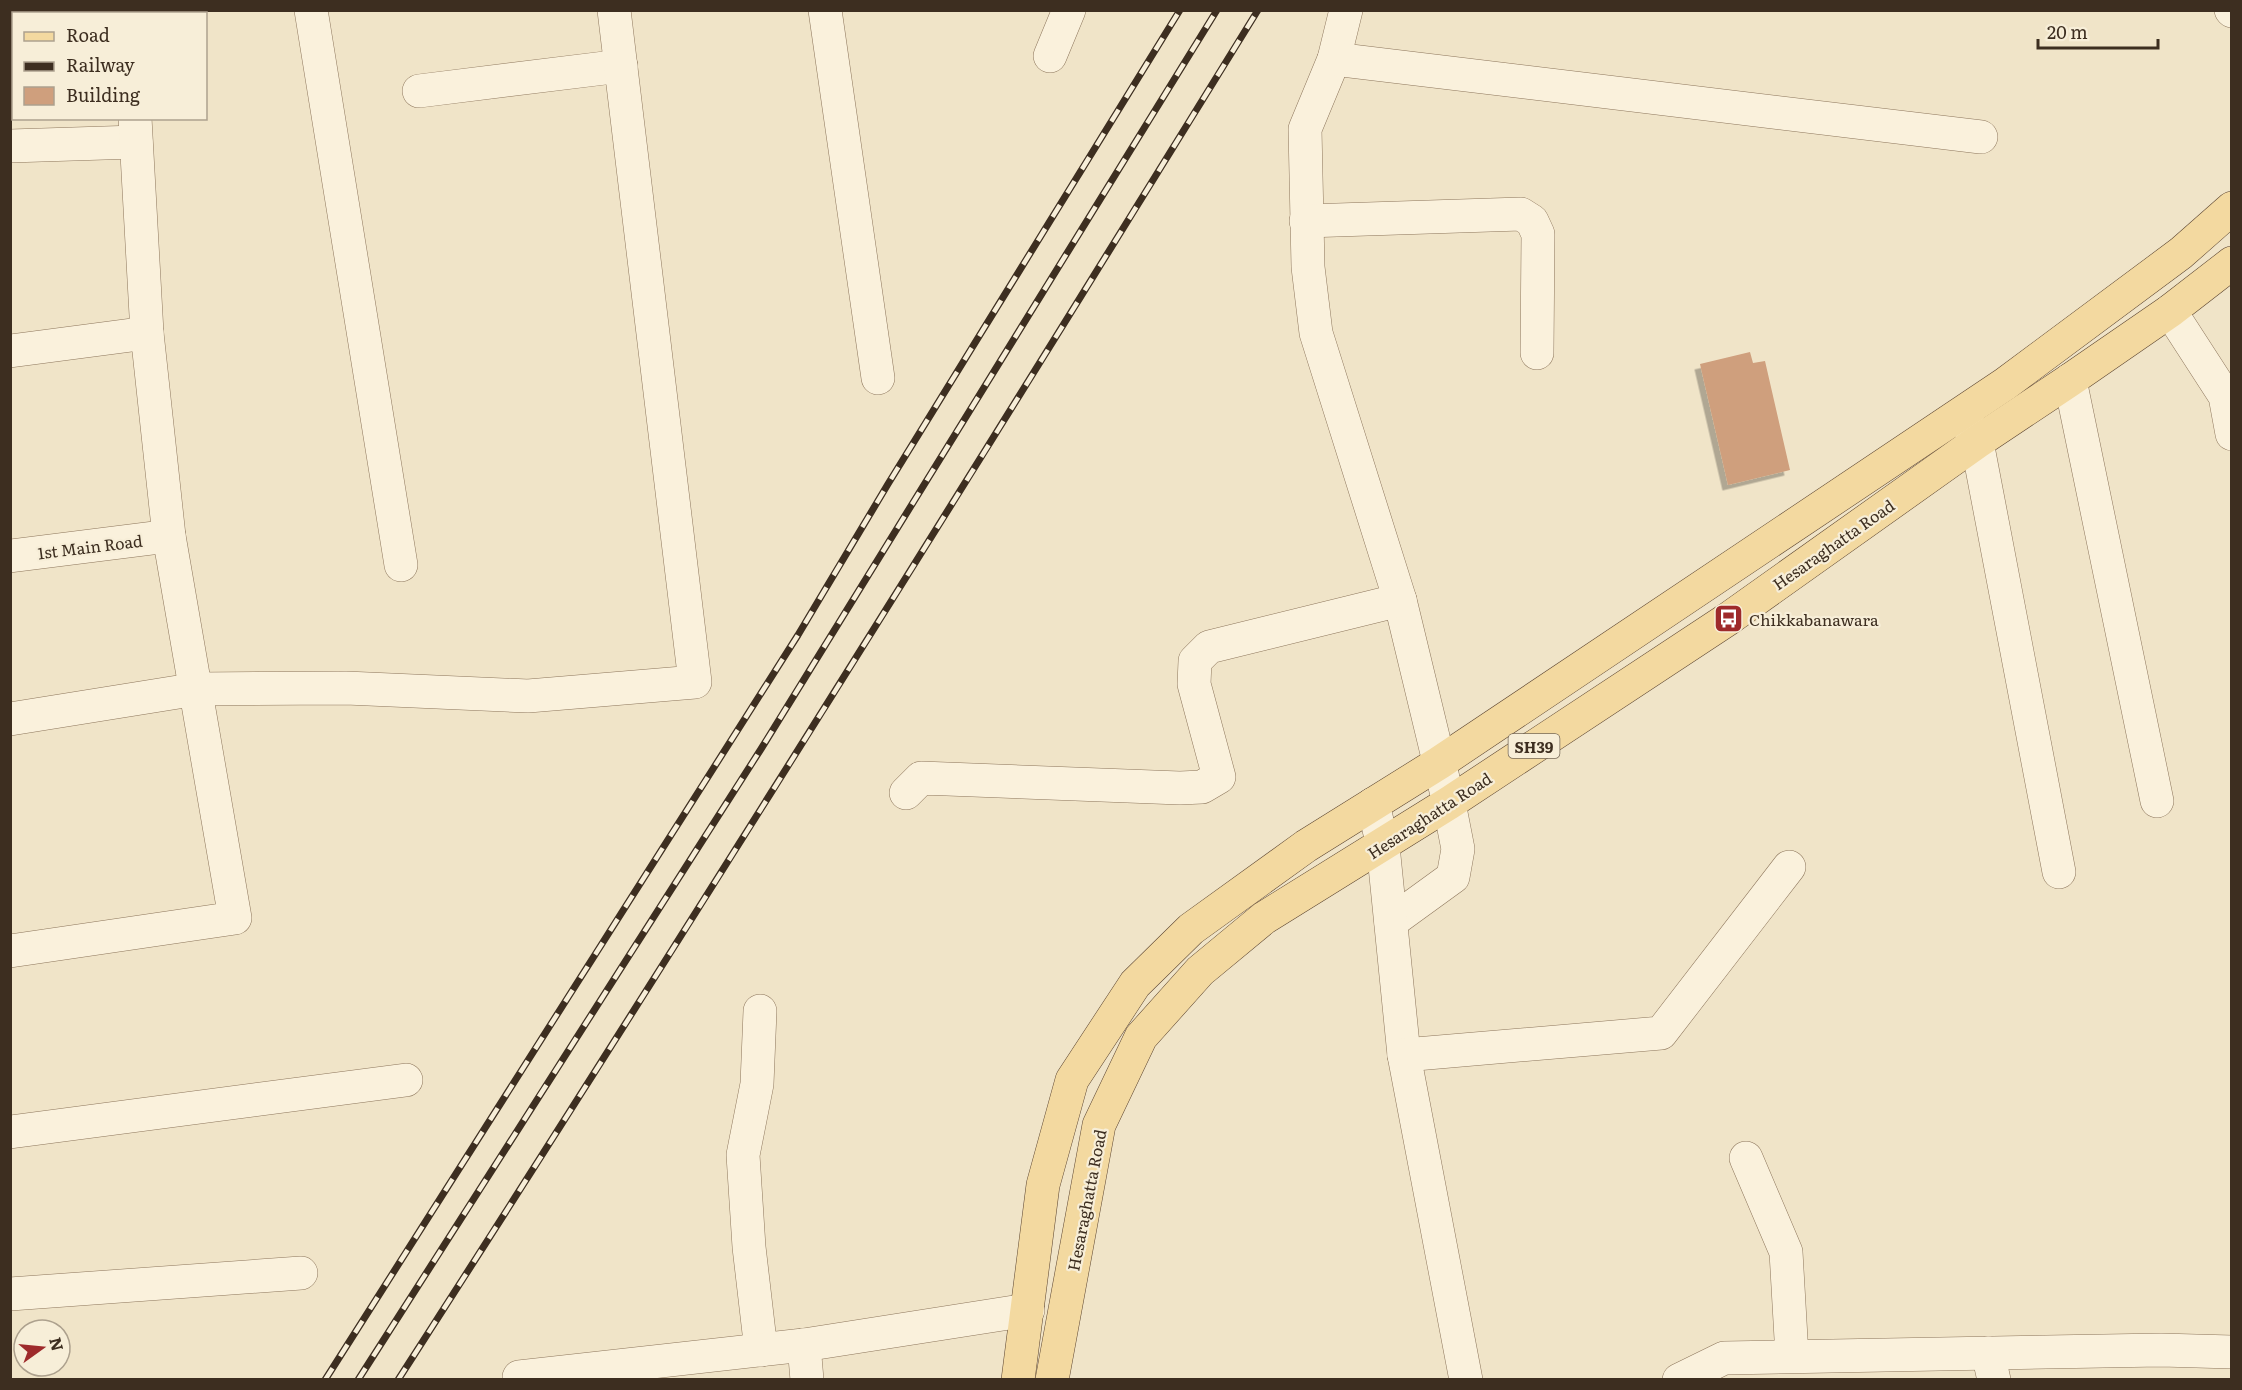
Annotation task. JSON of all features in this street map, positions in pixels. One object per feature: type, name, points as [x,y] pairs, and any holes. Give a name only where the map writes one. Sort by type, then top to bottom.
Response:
[{"type":"main road","points":[[1018,1380],[1043,1185],[1072,1080],[1135,984],[1191,929],[1306,846],[1439,763],[1962,414],[2181,253],[2232,208]]},
{"type":"main road","name":"Hesaraghatta Road","points":[[1052,1380],[1099,1125],[1141,1037],[1200,971],[1264,918],[1383,846],[1728,619],[1977,442],[2170,311],[2232,263]]},
{"type":"street","points":[[311,10],[401,565]]},
{"type":"street","points":[[10,719],[196,689],[346,688],[528,696],[695,681],[614,10]]},
{"type":"street","points":[[825,10],[878,378]]},
{"type":"street","points":[[1050,56],[1069,10]]},
{"type":"street","points":[[1346,10],[1334,59],[1305,129],[1308,267],[1316,333],[1400,600],[1458,849],[1453,877],[1391,922]]},
{"type":"street","points":[[1334,59],[1981,136]]},
{"type":"street","points":[[419,92],[621,66]]},
{"type":"street","points":[[10,146],[136,130],[147,333],[168,536],[235,918],[10,951]]},
{"type":"street","points":[[1306,221],[1521,213],[1532,221],[1539,234],[1537,352]]},
{"type":"street","points":[[2170,311],[2225,396],[2232,434]]},
{"type":"street","points":[[10,351],[147,333]]},
{"type":"street","points":[[2070,380],[2157,801]]},
{"type":"street","points":[[1962,414],[1977,442],[2060,872]]},
{"type":"street","name":"1st Main Road","points":[[10,556],[168,536]]},
{"type":"street","points":[[906,792],[921,778],[1202,787],[1219,777],[1194,684],[1194,662],[1209,647],[1400,600]]},
{"type":"street","points":[[1373,804],[1383,846],[1404,1055],[1466,1380]]},
{"type":"street","points":[[1404,1055],[1661,1033],[1789,867]]},
{"type":"street","points":[[760,1011],[757,1084],[743,1155],[760,1350]]},
{"type":"street","points":[[10,1132],[406,1080]]},
{"type":"street","points":[[1746,1158],[1786,1252],[1792,1356]]},
{"type":"street","points":[[10,1294],[301,1273]]},
{"type":"street","points":[[519,1377],[804,1345],[1028,1310]]},
{"type":"street","points":[[804,1345],[807,1380]]},
{"type":"street","points":[[1679,1380],[1724,1358],[1792,1356],[1991,1366],[2162,1350],[2232,1352]]},
{"type":"building","points":[[1750,352],[1753,363],[1765,361],[1790,470],[1728,485],[1700,364]]},
{"type":"railway","points":[[325,1380],[798,635],[888,484],[1180,10]]},
{"type":"railway","points":[[358,1380],[761,749],[1217,10]]},
{"type":"railway","points":[[398,1380],[831,697],[1258,10]]},
{"type":"place","name":"Chikkabanawara","points":[[1728,619]]}]
